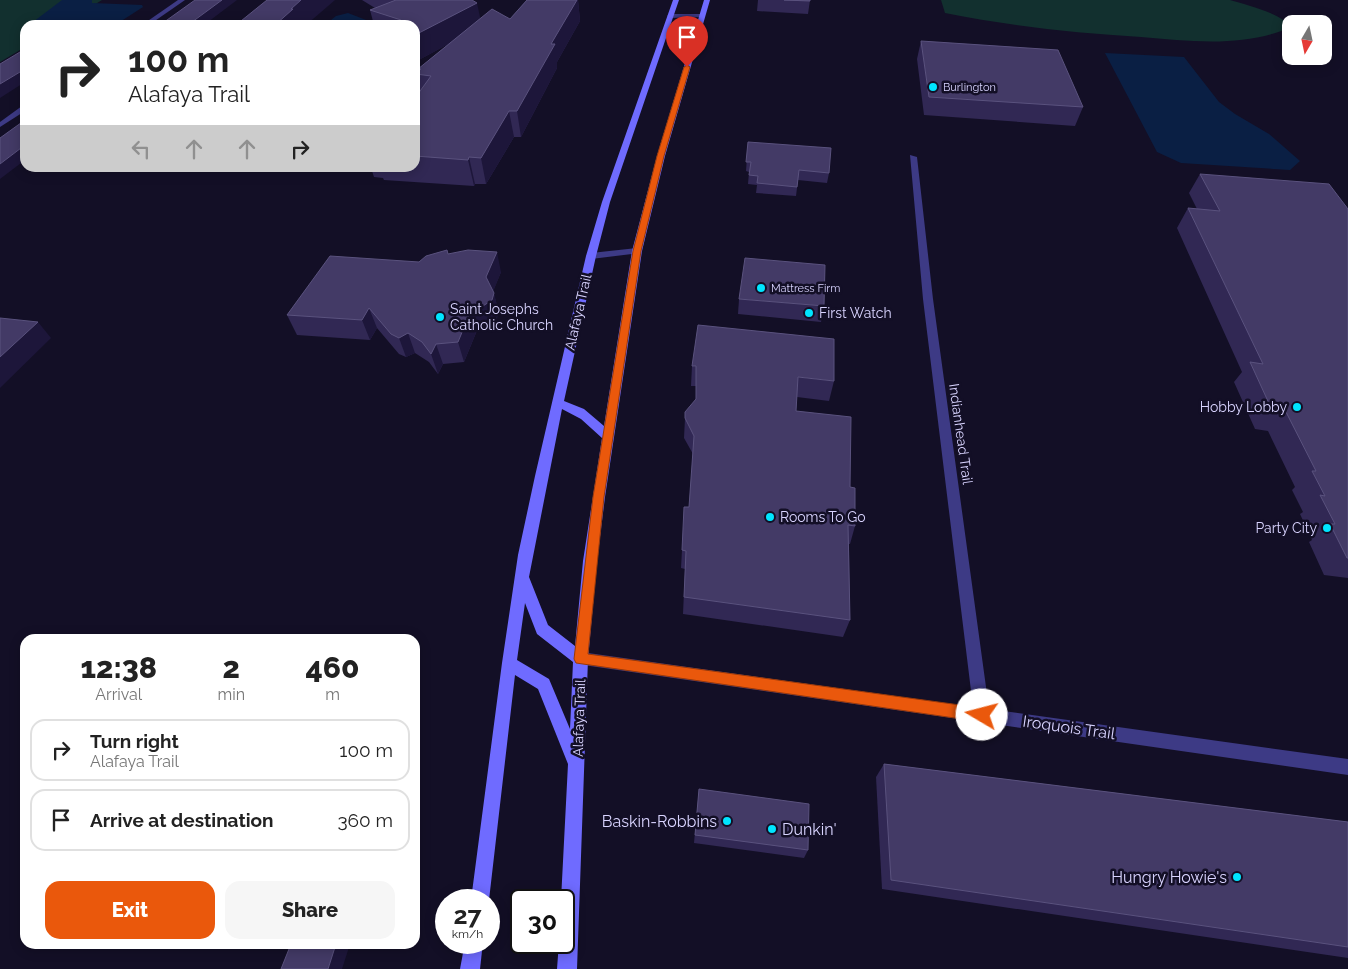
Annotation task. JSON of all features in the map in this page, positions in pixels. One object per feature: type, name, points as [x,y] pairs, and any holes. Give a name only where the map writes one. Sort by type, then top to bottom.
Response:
[{"type":"main road","name":"Alafaya Trail","points":[[481,889],[509,663],[522,576],[558,404],[591,256],[622,153],[676,0]]},
{"type":"main road","name":"Alafaya Trail","points":[[567,969],[581,659],[590,561],[637,251],[661,156],[706,0]]},
{"type":"main road","points":[[558,404],[573,407],[586,415],[608,437]]},
{"type":"main road","points":[[522,576],[542,629],[581,659]]},
{"type":"main road","points":[[509,663],[544,684],[577,765]]},
{"type":"main road","points":[[470,969],[472,954]]},
{"type":"street","points":[[152,20],[182,0]]},
{"type":"street","points":[[670,16],[702,16]]},
{"type":"street","points":[[0,125],[20,111]]},
{"type":"street","name":"Indianhead Trail","points":[[912,157],[928,299],[982,715]]},
{"type":"street","points":[[591,256],[637,251]]},
{"type":"street","name":"Iroquois Trail","points":[[581,659],[1348,767]]},
{"type":"green space","points":[[0,0],[102,0],[69,20],[20,20],[20,50],[0,62]]},
{"type":"green space","points":[[941,0],[1230,0],[1254,7],[1280,18],[1282,19],[1282,30],[1255,38],[1236,40],[1178,40],[1067,31],[945,13]]},
{"type":"water","points":[[62,0],[92,0],[92,3],[142,5],[143,7],[123,20],[36,20]]},
{"type":"water","points":[[348,13],[366,20],[331,20],[336,16]]},
{"type":"water","points":[[1105,53],[1184,57],[1219,102],[1269,134],[1300,161],[1290,170],[1181,163],[1157,152]]},
{"type":"building","points":[[195,0],[222,0],[195,20],[167,20]]},
{"type":"building","points":[[267,0],[301,0],[281,20],[242,20]]},
{"type":"building","points":[[396,0],[472,0],[477,3],[420,32],[420,20],[401,20],[370,10]]},
{"type":"building","points":[[527,0],[577,0],[551,44],[555,44],[517,111],[509,111],[481,158],[469,157],[468,160],[420,156],[420,91],[431,76],[420,75],[420,67],[492,9],[510,19]]},
{"type":"building","points":[[921,41],[1058,50],[1083,107],[929,97]]},
{"type":"building","points":[[20,52],[20,72],[0,84],[0,64]]},
{"type":"building","points":[[20,124],[20,149],[0,164],[0,138]]},
{"type":"building","points":[[748,142],[831,148],[829,173],[799,170],[797,187],[757,183],[758,176],[749,175],[751,162],[746,162]]},
{"type":"building","points":[[1200,174],[1329,184],[1348,209],[1348,558],[1330,524],[1335,524],[1320,495],[1325,496],[1312,471],[1316,471],[1286,412],[1272,410],[1250,362],[1263,364],[1188,208],[1220,211]]},
{"type":"building","points":[[447,250],[448,254],[468,250],[497,252],[486,277],[494,293],[492,300],[483,306],[472,308],[458,342],[436,344],[431,354],[422,342],[408,333],[399,338],[391,334],[369,308],[362,320],[287,315],[330,256],[419,262],[426,256]]},
{"type":"building","points":[[745,258],[825,265],[824,306],[739,299]]},
{"type":"building","points":[[0,318],[38,322],[0,357]]},
{"type":"building","name":"Rooms To Go","points":[[698,325],[834,339],[834,381],[798,377],[796,411],[851,417],[850,487],[855,488],[855,526],[848,525],[850,620],[684,597],[686,551],[682,550],[684,507],[689,507],[694,436],[685,418],[685,412],[696,399],[696,366],[692,366]]},
{"type":"building","points":[[884,764],[1348,822],[1348,947],[891,880]]},
{"type":"building","points":[[699,789],[809,804],[808,850],[695,835]]},
{"type":"building","points":[[289,949],[334,949],[328,969],[281,969]]},
{"type":"place","name":"Burlington","points":[[933,87]]},
{"type":"place","name":"Mattress Firm","points":[[761,288]]},
{"type":"place","name":"First Watch","points":[[809,313]]},
{"type":"place","name":"Saint Josephs Catholic Church","points":[[440,317]]},
{"type":"place","name":"Hobby Lobby","points":[[1297,407]]},
{"type":"place","name":"Rooms To Go","points":[[770,517]]},
{"type":"place","name":"Party City","points":[[1327,528]]},
{"type":"place","name":"Baskin-Robbins","points":[[727,821]]},
{"type":"place","name":"Dunkin'","points":[[772,829]]},
{"type":"place","name":"Hungry Howie's","points":[[1237,877]]},
{"type":"route","points":[[687,67],[661,156],[637,251],[598,497],[581,659],[982,715]]}]
